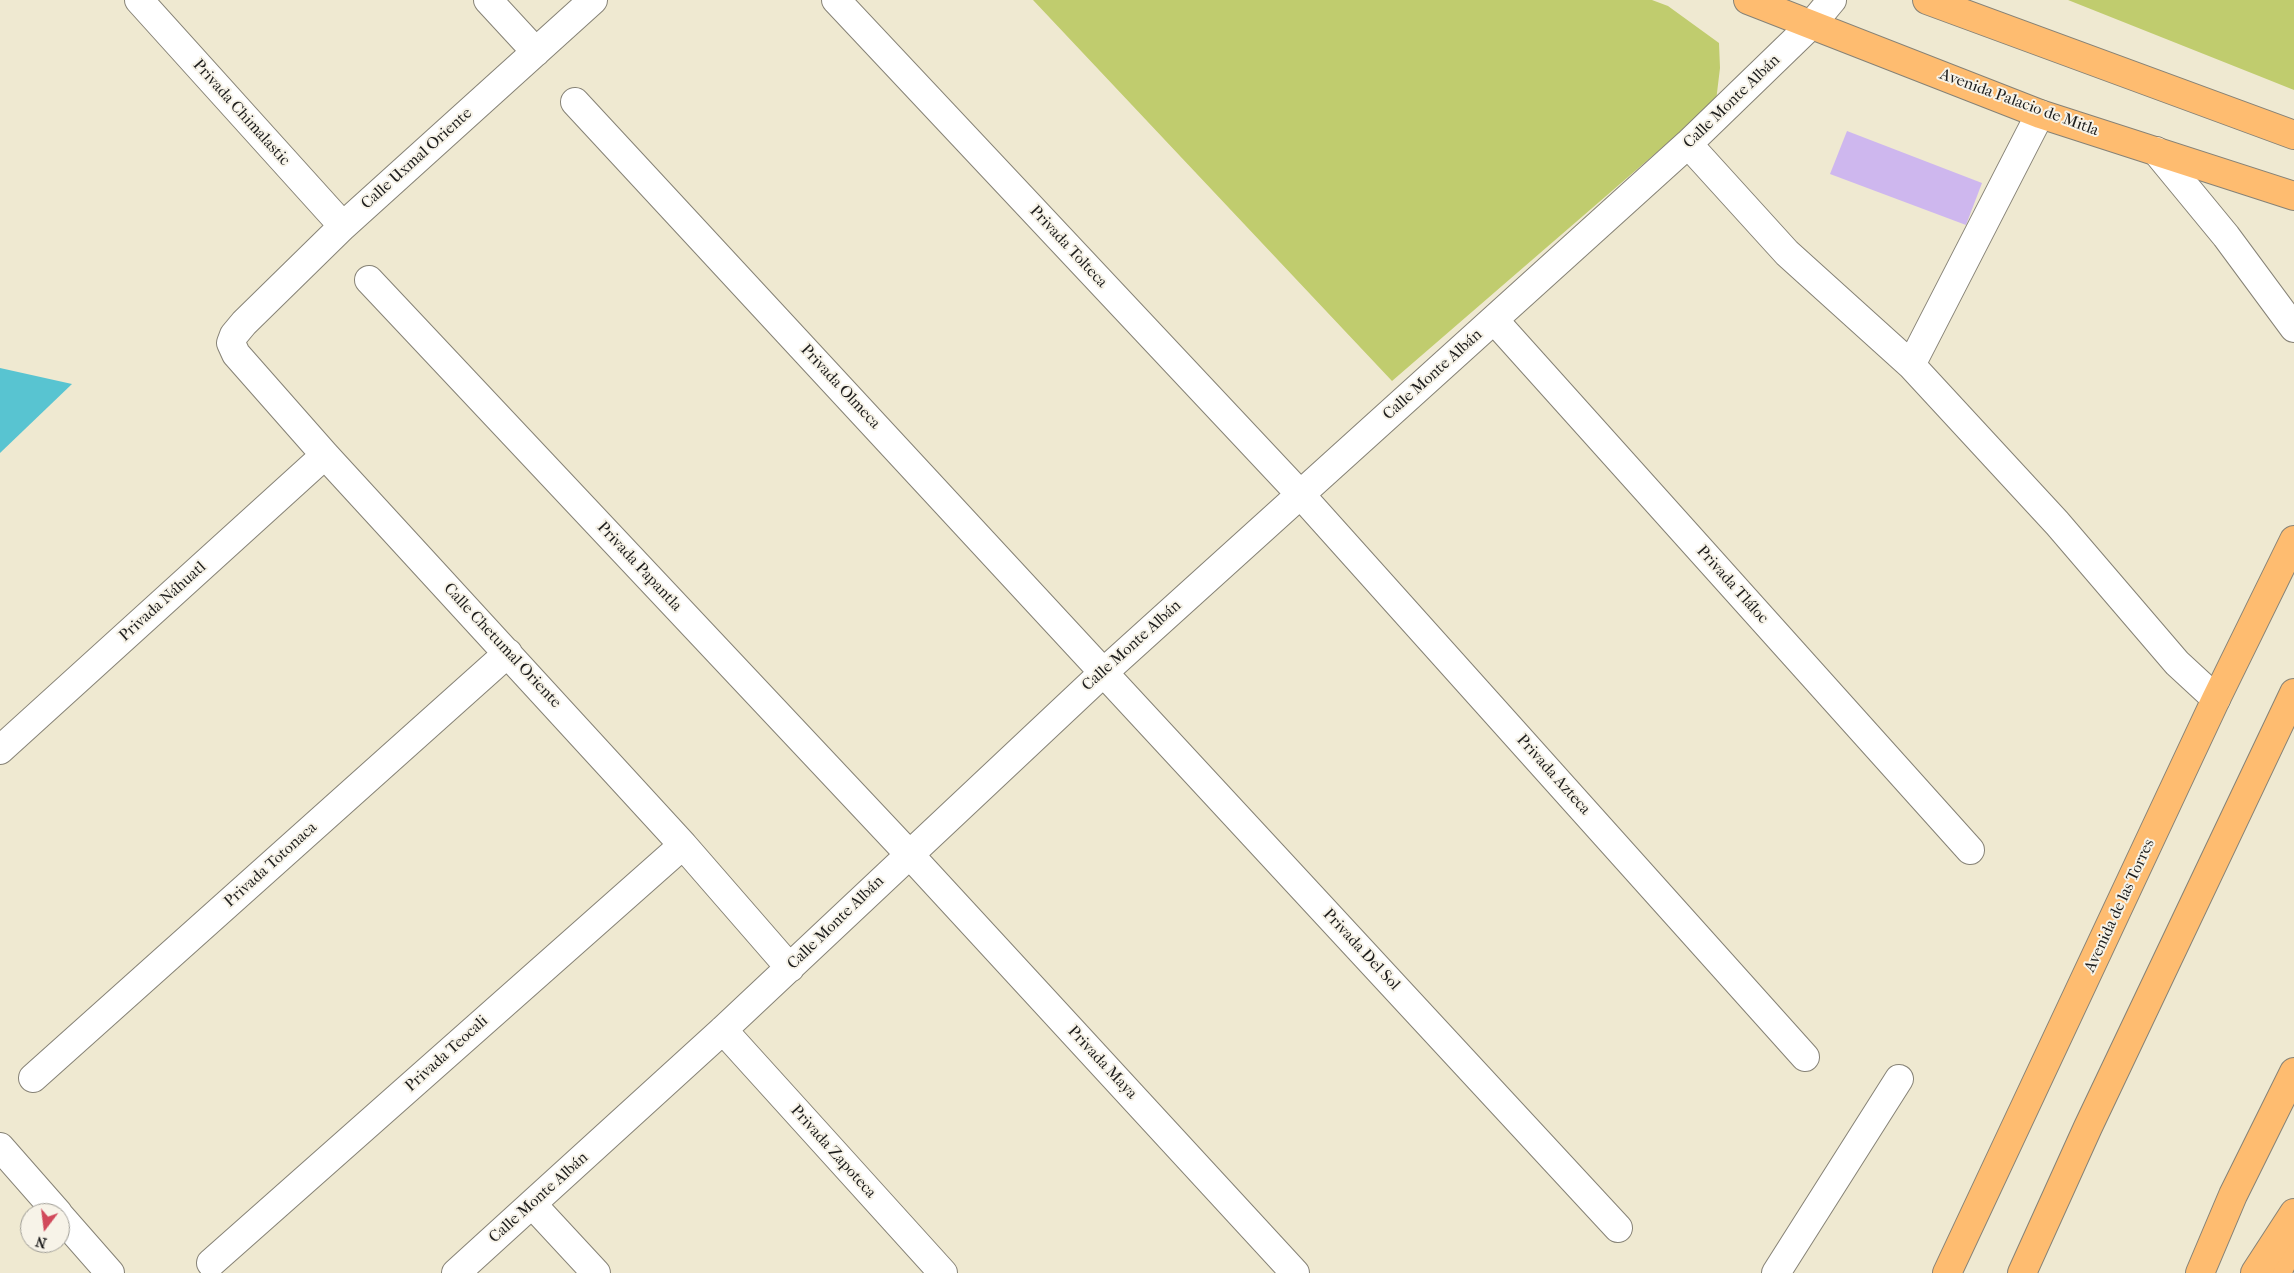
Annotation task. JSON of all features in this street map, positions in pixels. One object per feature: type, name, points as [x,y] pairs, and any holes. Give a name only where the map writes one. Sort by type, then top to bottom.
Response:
[{"type":"main road","name":"Avenida Palacio de Mitla","points":[[1748,0],[2040,114],[2294,196]]},
{"type":"main road","points":[[1927,0],[2294,134]]},
{"type":"main road","name":"Avenida de las Torres","points":[[1947,1273],[2216,699],[2294,540]]},
{"type":"main road","points":[[2022,1273],[2088,1127],[2294,693]]},
{"type":"main road","points":[[2200,1273],[2233,1195],[2294,1072]]},
{"type":"main road","points":[[2255,1273],[2294,1213]]},
{"type":"main road","points":[[2277,1273],[2294,1235]]},
{"type":"street","name":"Privada Chimalastic","points":[[139,0],[343,226]]},
{"type":"street","points":[[488,0],[536,52]]},
{"type":"street","name":"Calle Uxmal Oriente","points":[[244,323],[343,226],[593,0]]},
{"type":"street","name":"Privada Tolteca","points":[[836,0],[1300,494]]},
{"type":"street","name":"Calle Monte Albán","points":[[456,1273],[790,968],[1104,672],[1688,144],[1812,24],[1832,0]]},
{"type":"street","name":"Privada Olmeca","points":[[576,102],[1104,672]]},
{"type":"street","points":[[1911,365],[2040,114]]},
{"type":"street","points":[[1688,144],[1787,253],[1911,365],[2057,523],[2177,663],[2216,699]]},
{"type":"street","points":[[2156,152],[2226,236],[2294,328]]},
{"type":"street","name":"Privada Papantla","points":[[368,280],[909,854]]},
{"type":"street","name":"Privada Tláloc","points":[[1495,320],[1970,850]]},
{"type":"street","name":"Calle Chetumal Oriente","points":[[244,323],[231,343],[236,354],[325,455],[683,845],[790,968]]},
{"type":"street","name":"Privada Náhuatl","points":[[0,750],[325,455]]},
{"type":"street","name":"Privada Azteca","points":[[1300,494],[1805,1057]]},
{"type":"street","name":"Privada Totonaca","points":[[33,1078],[508,653]]},
{"type":"street","name":"Privada Del Sol","points":[[1104,672],[1618,1228]]},
{"type":"street","name":"Privada Teocali","points":[[211,1263],[683,845]]},
{"type":"street","name":"Privada Maya","points":[[909,854],[1295,1273]]},
{"type":"street","name":"Privada Zapoteca","points":[[723,1030],[943,1273]]},
{"type":"street","points":[[1776,1273],[1899,1079]]},
{"type":"street","points":[[0,1147],[49,1203]]},
{"type":"street","points":[[532,1204],[596,1273]]},
{"type":"street","points":[[70,1227],[110,1273]]},
{"type":"green space","points":[[1033,0],[1652,0],[1668,6],[1719,43],[1720,68],[1716,101],[1392,381]]},
{"type":"green space","points":[[2068,0],[2294,0],[2294,90],[2259,76]]},
{"type":"water","points":[[0,368],[72,384],[0,453]]},
{"type":"building","points":[[1847,131],[1982,183],[1966,225],[1830,174]]}]
